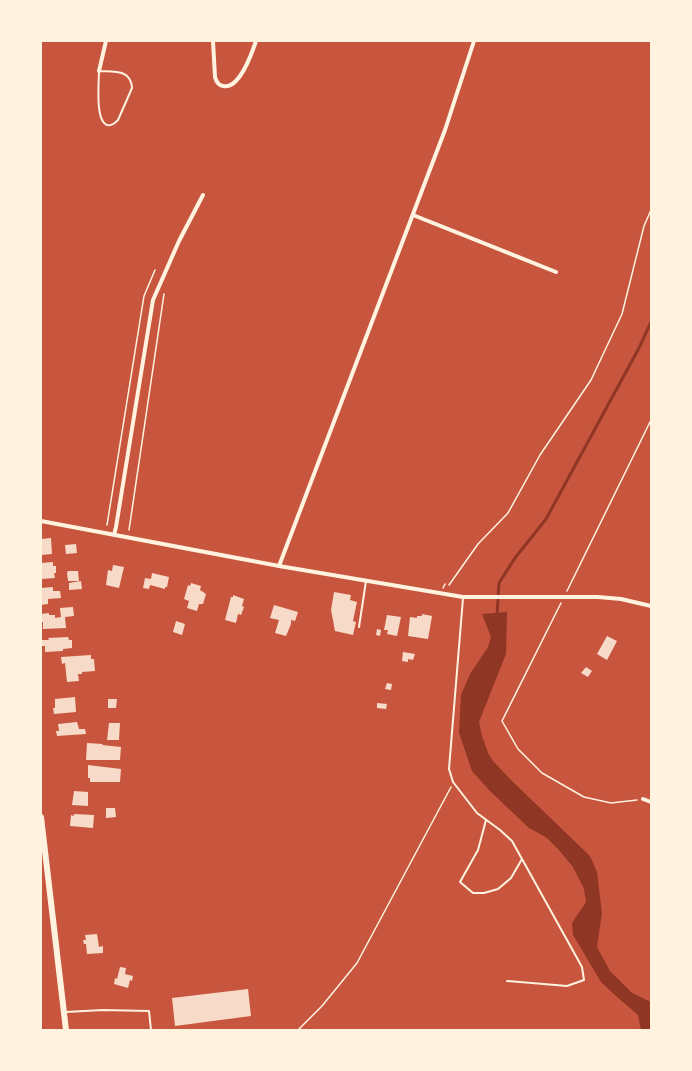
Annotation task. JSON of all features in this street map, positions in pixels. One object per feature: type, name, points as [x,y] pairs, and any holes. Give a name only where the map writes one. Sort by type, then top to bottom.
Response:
[{"type":"main road","points":[[41,817],[66,1030]]},
{"type":"street","points":[[99,71],[106,41]]},
{"type":"street","points":[[213,41],[216,82],[220,85],[230,86],[243,71],[250,58],[256,41]]},
{"type":"street","points":[[279,566],[445,130],[474,41]]},
{"type":"street","points":[[114,535],[153,300],[179,241],[203,195]]},
{"type":"street","points":[[413,215],[556,272]]},
{"type":"street","points":[[41,521],[279,566],[463,597],[565,596],[606,598],[651,606]]},
{"type":"street","points":[[643,799],[651,802]]},
{"type":"lane","points":[[99,71],[122,73],[129,77],[131,82],[132,88],[115,124],[106,124],[100,117],[98,96],[99,71]]},
{"type":"lane","points":[[359,627],[366,581]]},
{"type":"lane","points":[[463,597],[449,769],[453,782],[477,813],[512,841],[580,962],[584,980],[566,986],[507,982]]},
{"type":"lane","points":[[486,820],[478,850],[460,882],[472,893],[484,893],[498,889],[511,878],[522,859]]},
{"type":"lane","points":[[65,1012],[104,1010],[149,1011],[151,1030]]},
{"type":"path","points":[[449,585],[478,544],[508,513],[540,455],[591,380],[622,314],[644,226],[651,210]]},
{"type":"path","points":[[108,525],[144,296],[155,270]]},
{"type":"path","points":[[129,530],[164,294]]},
{"type":"path","points":[[643,799],[611,803],[584,797],[542,773],[518,749],[502,720],[565,596],[651,420]]},
{"type":"path","points":[[298,1030],[322,1006],[357,963],[453,782]]},
{"type":"shaded area","points":[[507,612],[506,654],[479,722],[482,736],[488,753],[493,761],[590,856],[597,872],[602,913],[597,947],[610,971],[632,993],[651,1002],[651,1030],[641,1030],[638,1015],[601,982],[573,935],[572,923],[586,902],[584,889],[573,867],[547,838],[529,828],[489,790],[472,771],[459,733],[461,695],[470,674],[488,647],[491,637],[482,614]]},
{"type":"building","points":[[51,538],[52,554],[41,555],[41,539]]},
{"type":"building","points":[[76,544],[77,553],[66,554],[65,545]]},
{"type":"building","points":[[53,562],[53,566],[56,566],[56,573],[54,573],[55,578],[41,579],[41,563]]},
{"type":"building","points":[[113,565],[124,567],[119,588],[106,585],[108,570],[112,571]]},
{"type":"building","points":[[68,571],[78,571],[79,581],[68,581]]},
{"type":"building","points":[[152,573],[169,577],[167,587],[165,587],[165,589],[150,585],[149,589],[143,588],[145,578],[151,579]]},
{"type":"building","points":[[81,581],[82,589],[69,590],[69,583]]},
{"type":"building","points":[[191,583],[201,586],[200,590],[206,594],[203,604],[199,604],[197,611],[187,608],[189,601],[184,599],[188,585],[190,586]]},
{"type":"building","points":[[53,587],[53,591],[60,591],[61,598],[48,599],[48,604],[41,605],[41,588]]},
{"type":"building","points":[[334,592],[351,595],[350,600],[357,602],[353,621],[356,622],[353,635],[335,631],[331,610]]},
{"type":"building","points":[[233,595],[244,599],[242,606],[244,607],[241,615],[238,614],[236,623],[225,620],[231,597],[233,597]]},
{"type":"building","points":[[274,605],[298,612],[295,621],[291,620],[286,636],[275,633],[279,620],[270,618]]},
{"type":"building","points":[[73,607],[74,616],[65,617],[66,628],[43,629],[41,614],[49,613],[49,615],[55,615],[55,618],[61,617],[60,608]]},
{"type":"building","points":[[422,614],[432,616],[428,639],[408,636],[410,617],[417,618],[417,616],[422,616]]},
{"type":"building","points":[[387,615],[401,617],[397,636],[387,634],[388,630],[384,630]]},
{"type":"building","points":[[176,621],[185,624],[182,635],[173,632]]},
{"type":"building","points":[[377,629],[381,630],[380,636],[376,635]]},
{"type":"building","points":[[607,636],[617,641],[607,660],[597,654]]},
{"type":"building","points":[[68,637],[69,640],[72,640],[72,648],[63,649],[63,651],[45,652],[45,646],[41,646],[41,640],[49,640],[48,638]]},
{"type":"building","points":[[403,652],[415,654],[413,660],[408,659],[408,662],[402,661]]},
{"type":"building","points":[[91,655],[91,659],[94,659],[95,671],[82,672],[82,674],[78,674],[79,681],[67,682],[65,663],[62,664],[61,657]]},
{"type":"building","points":[[586,667],[592,671],[588,677],[581,673]]},
{"type":"building","points":[[387,683],[392,684],[391,690],[385,689]]},
{"type":"building","points":[[75,697],[76,712],[54,714],[53,708],[55,708],[55,699]]},
{"type":"building","points":[[108,699],[117,699],[116,708],[108,708]]},
{"type":"building","points":[[377,703],[387,704],[386,709],[377,708]]},
{"type":"building","points":[[77,722],[79,729],[85,729],[86,734],[57,736],[56,731],[59,731],[58,724]]},
{"type":"building","points":[[109,723],[120,723],[119,740],[107,740]]},
{"type":"building","points":[[87,743],[121,747],[120,760],[86,760]]},
{"type":"building","points":[[88,765],[121,769],[120,782],[90,782],[90,778],[88,778]]},
{"type":"building","points":[[74,791],[88,792],[88,806],[72,805]]},
{"type":"building","points":[[106,808],[115,808],[116,817],[106,818]]},
{"type":"building","points":[[74,814],[94,815],[93,828],[70,826],[71,815],[74,816]]},
{"type":"building","points":[[97,934],[99,947],[103,946],[103,953],[87,954],[86,944],[84,944],[83,940],[86,940],[85,935]]},
{"type":"building","points":[[120,967],[126,968],[125,974],[133,976],[132,981],[130,980],[128,988],[114,984]]},
{"type":"building","points":[[248,989],[251,1016],[175,1026],[172,998]]},
{"type":"waterway","points":[[497,616],[499,583],[515,558],[546,519],[639,348],[651,322]]}]
